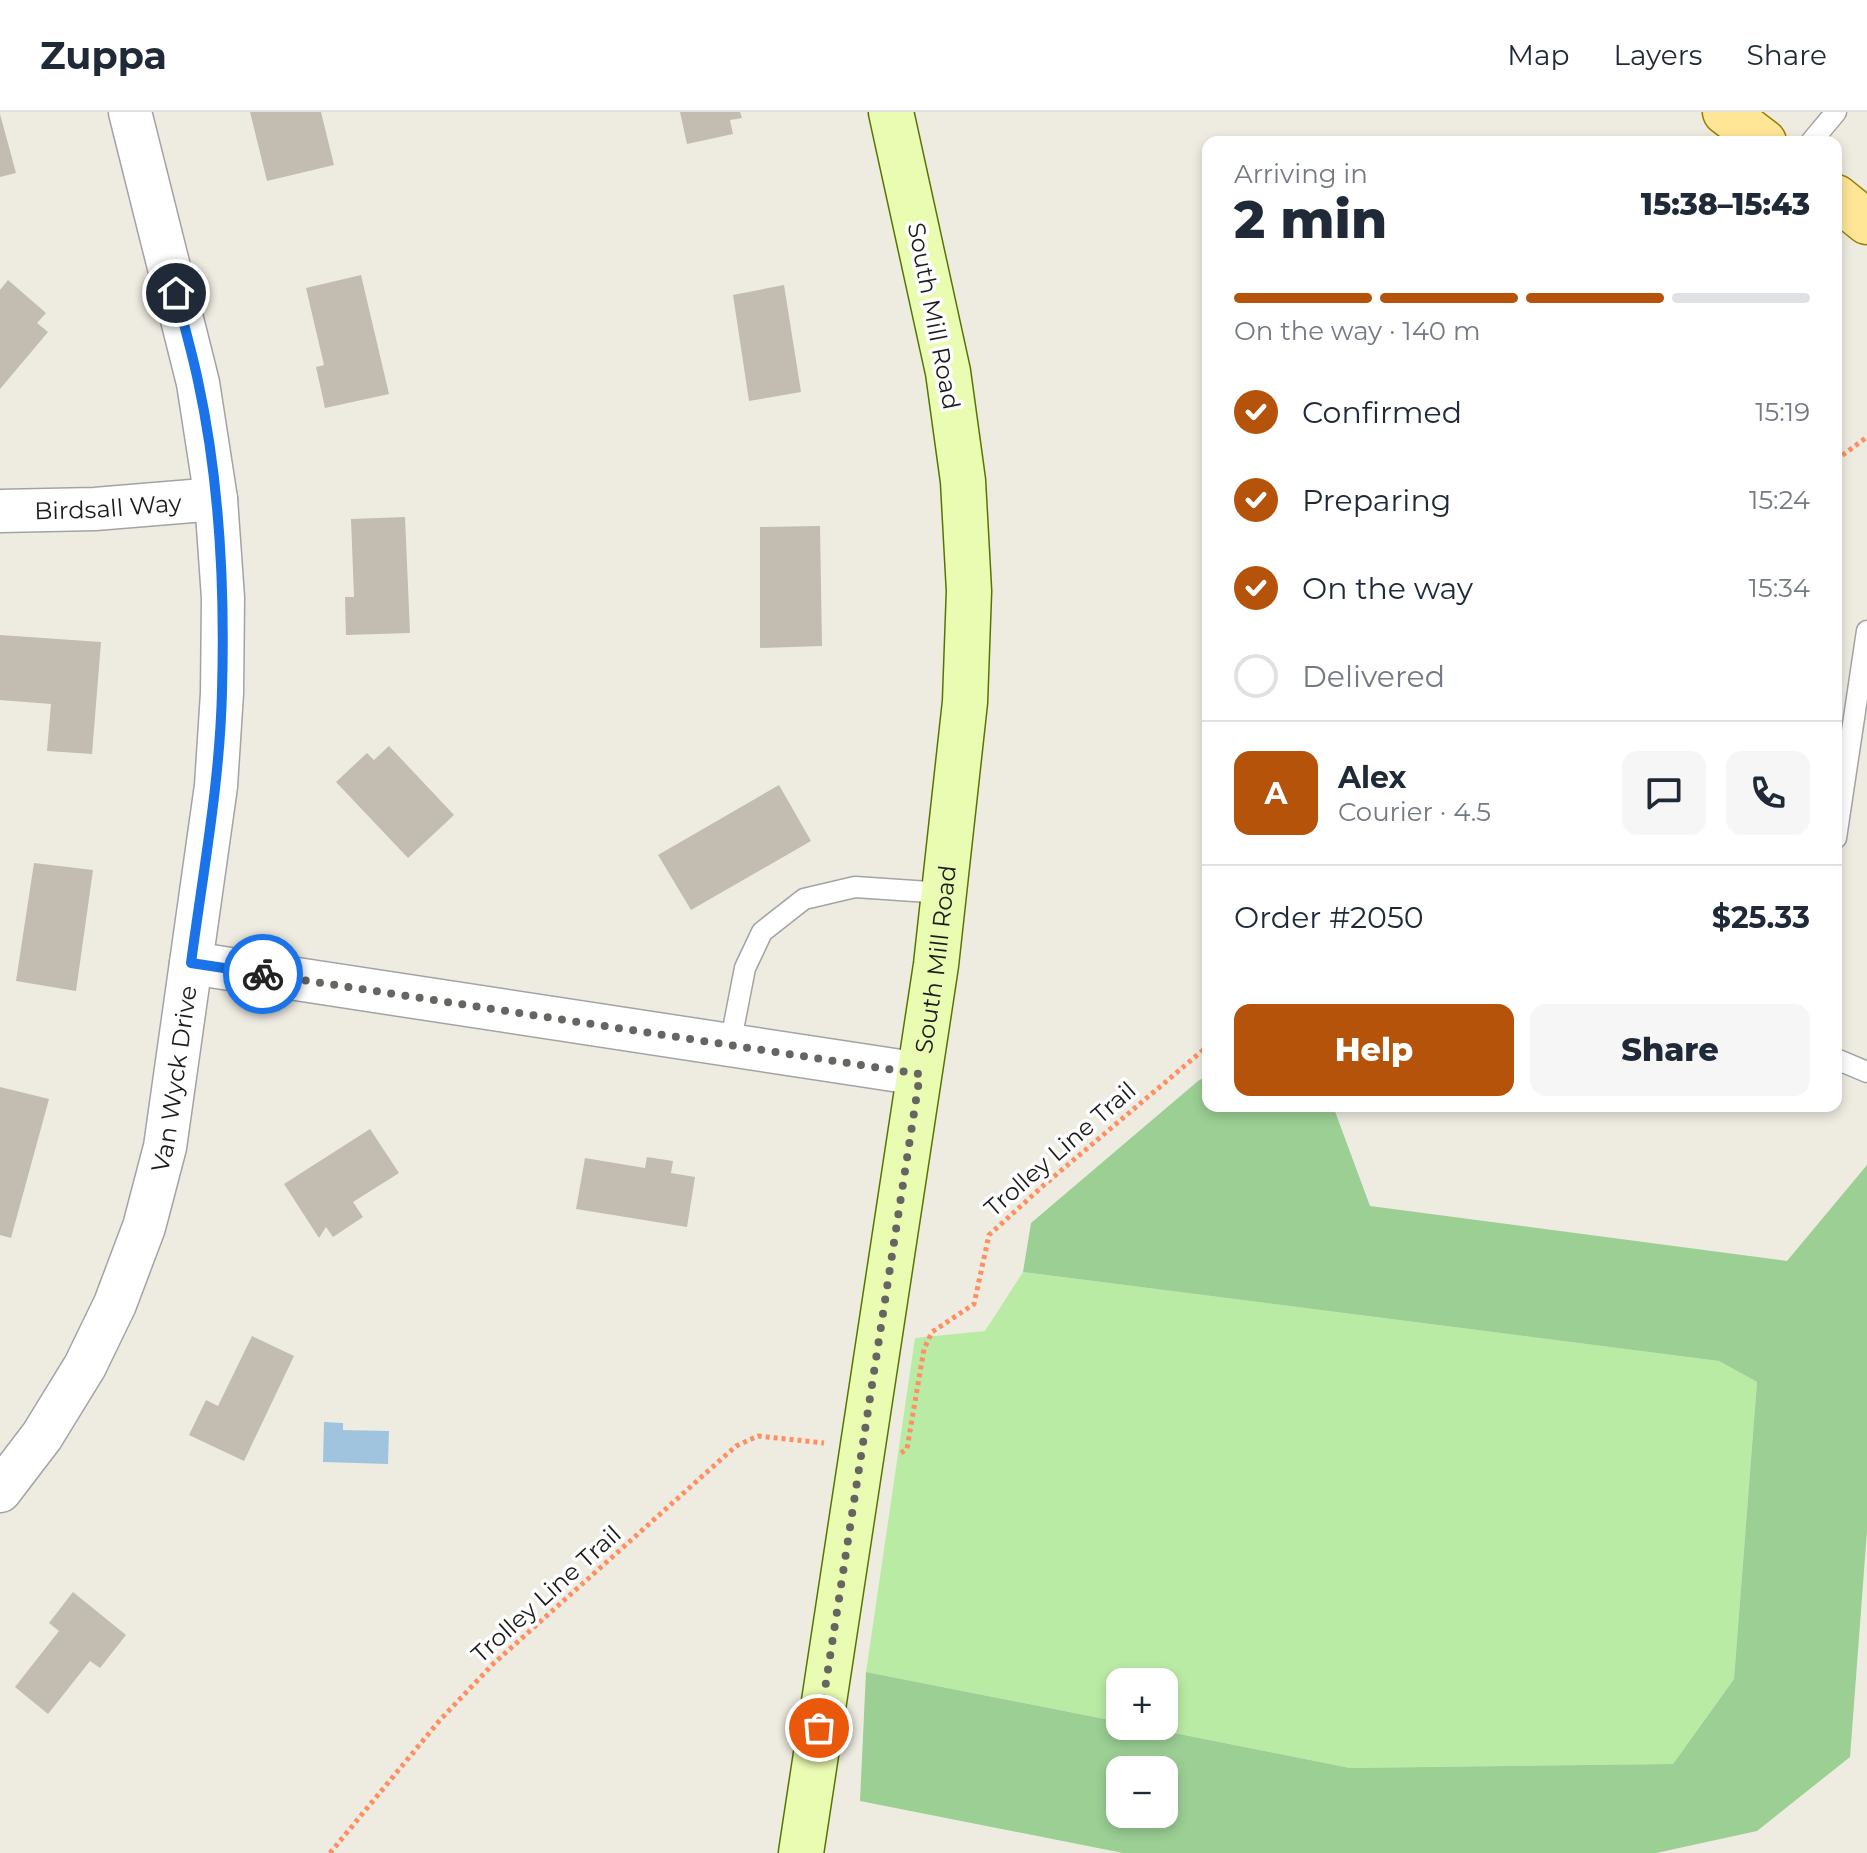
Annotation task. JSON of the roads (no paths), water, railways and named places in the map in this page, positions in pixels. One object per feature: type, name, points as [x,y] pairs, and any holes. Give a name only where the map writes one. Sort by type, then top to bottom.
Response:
[{"type":"main road","name":"South Mill Road","points":[[801,1853],[920,1074],[965,702],[969,591],[963,481],[948,372],[891,112]]},
{"type":"main road","points":[[1842,202],[1867,222]]},
{"type":"street","name":"Van Wyck Drive","points":[[0,1491],[42,1436],[85,1366],[115,1304],[144,1227],[165,1147],[216,786],[222,693],[223,598],[216,499],[198,383],[130,112]]},
{"type":"street","name":"Birdsall Way","points":[[0,511],[95,509],[216,499]]},
{"type":"street","points":[[191,963],[920,1074]]},
{"type":"lane","points":[[1816,136],[1836,112]]},
{"type":"lane","points":[[1842,798],[1867,631]]},
{"type":"lane","points":[[730,1045],[745,968],[762,932],[804,899],[855,887],[944,893]]},
{"type":"lane","points":[[1842,1062],[1867,1072]]},
{"type":"water","points":[[324,1422],[343,1423],[343,1430],[389,1431],[388,1464],[323,1462]]}]
